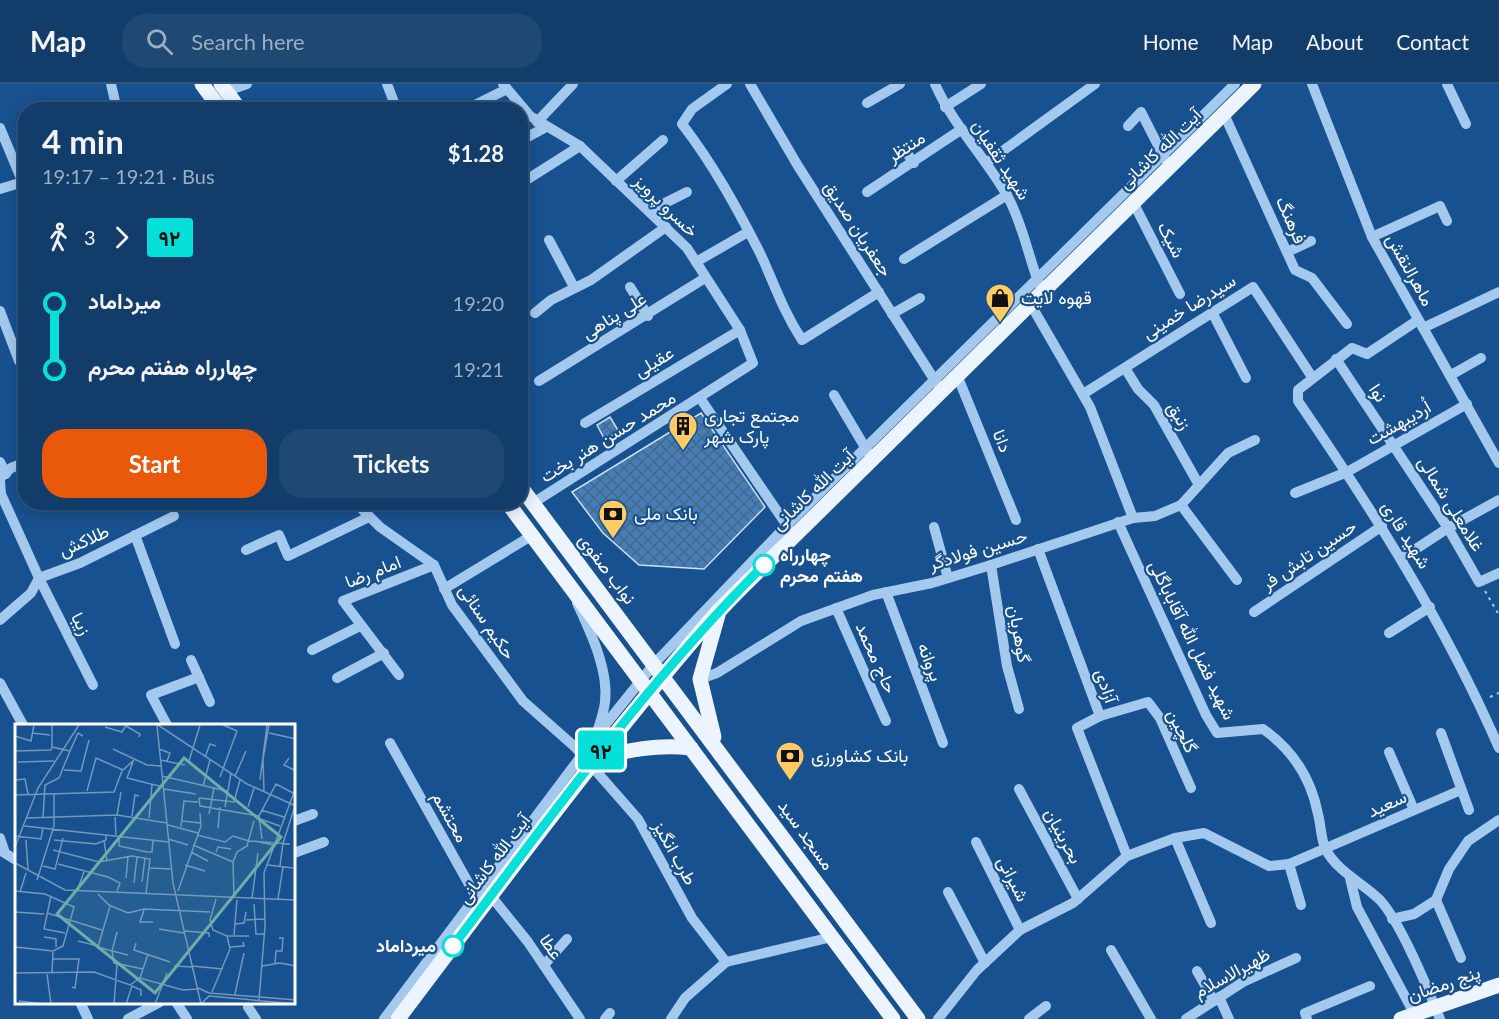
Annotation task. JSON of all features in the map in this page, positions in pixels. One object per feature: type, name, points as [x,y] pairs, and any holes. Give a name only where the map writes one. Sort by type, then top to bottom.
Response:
[{"type":"main road","points":[[202,84],[214,102]]},
{"type":"main road","name":"آیت الله کاشانی","points":[[398,1019],[483,900],[659,668],[720,609],[790,530],[938,385],[957,375],[1031,305],[1040,287],[1133,202],[1166,161],[1229,95],[1254,84]]},
{"type":"main road","points":[[224,88],[234,102]]},
{"type":"main road","name":"نواب صفوی","points":[[528,496],[659,668]]},
{"type":"main road","points":[[513,510],[645,684],[893,1019]]},
{"type":"main road","points":[[718,748],[700,679],[720,609]]},
{"type":"main road","name":"مسجد سید","points":[[659,668],[918,1019]]},
{"type":"main road","points":[[588,760],[633,748],[666,745],[692,748]]},
{"type":"main road","name":"پنج رمضان","points":[[1408,1017],[1438,1013],[1499,985]]},
{"type":"street","points":[[111,84],[115,102]]},
{"type":"street","points":[[224,88],[247,84]]},
{"type":"street","points":[[387,84],[394,102]]},
{"type":"street","points":[[528,135],[542,124],[573,84]]},
{"type":"street","points":[[727,84],[692,109],[682,124],[709,159],[748,232],[783,311],[802,339],[879,292]]},
{"type":"street","name":"جعفریان صدیق","points":[[750,84],[798,166],[938,385]]},
{"type":"street","points":[[867,103],[900,84]]},
{"type":"street","name":"شهید ثقفیان","points":[[935,84],[945,107],[987,162],[1022,223],[1028,253],[1040,287]]},
{"type":"street","points":[[945,107],[981,84]]},
{"type":"street","points":[[987,162],[1095,84]]},
{"type":"street","name":"ماهرالنقش","points":[[1312,84],[1372,237],[1499,463]]},
{"type":"street","points":[[1447,84],[1466,124]]},
{"type":"street","points":[[479,102],[505,87]]},
{"type":"street","name":"خسرو پرویز","points":[[505,87],[520,102]]},
{"type":"street","name":"آیت الله کاشانی","points":[[938,385],[1040,287],[1229,95]]},
{"type":"street","name":"فرهنگ","points":[[1229,95],[1295,270],[1312,278],[1347,324]]},
{"type":"street","name":"خسرو پرویز","points":[[528,110],[542,124],[565,135],[580,146],[687,248],[740,330],[753,363],[700,398]]},
{"type":"street","points":[[1128,126],[1141,111],[1166,161]]},
{"type":"street","points":[[0,128],[18,171]]},
{"type":"street","name":"منتظر","points":[[867,192],[914,163],[962,129]]},
{"type":"street","points":[[616,181],[663,140]]},
{"type":"street","points":[[528,179],[580,146]]},
{"type":"street","points":[[906,152],[914,163]]},
{"type":"street","points":[[0,189],[18,186]]},
{"type":"street","points":[[649,211],[687,192]]},
{"type":"street","points":[[904,259],[1007,195]]},
{"type":"street","name":"شیک","points":[[1133,202],[1180,294]]},
{"type":"street","points":[[1372,237],[1440,206],[1447,221]]},
{"type":"street","points":[[535,313],[551,300],[591,280],[666,227]]},
{"type":"street","points":[[696,262],[748,232]]},
{"type":"street","points":[[549,240],[574,287]]},
{"type":"street","points":[[1287,252],[1311,241]]},
{"type":"street","name":"علی پناهی","points":[[539,381],[705,278]]},
{"type":"street","points":[[630,287],[648,315]]},
{"type":"street","name":"سیدرضا خمینی","points":[[1083,394],[1253,287],[1312,377]]},
{"type":"street","points":[[1336,359],[1352,348],[1367,354],[1421,324],[1499,292]]},
{"type":"street","points":[[892,314],[920,298]]},
{"type":"street","points":[[1031,305],[1083,394],[1133,518]]},
{"type":"street","points":[[0,311],[18,341]]},
{"type":"street","points":[[1212,312],[1246,378]]},
{"type":"street","name":"عقیلی","points":[[585,423],[740,330]]},
{"type":"street","points":[[1451,375],[1481,358]]},
{"type":"street","name":"شهید قاری","points":[[1336,359],[1298,390],[1298,401],[1402,558],[1479,702],[1499,748]]},
{"type":"street","name":"نوا","points":[[1336,359],[1394,445]]},
{"type":"street","name":"زنبق","points":[[1125,368],[1138,389],[1154,405],[1199,485]]},
{"type":"street","name":"دانا","points":[[957,375],[1016,520]]},
{"type":"street","points":[[834,395],[869,455]]},
{"type":"street","points":[[700,398],[790,530]]},
{"type":"street","name":"محمد حسن هنر بخت","points":[[533,503],[700,398]]},
{"type":"street","name":"اُردیبهشت","points":[[1295,493],[1347,472],[1467,404]]},
{"type":"street","name":"حسین فولادگر","points":[[700,679],[717,673],[801,621],[836,608],[886,592],[948,578],[1118,522],[1155,516],[1181,505],[1228,453],[1255,440]]},
{"type":"street","name":"غلامعلی شمالی","points":[[1394,445],[1448,528],[1479,582]]},
{"type":"street","points":[[0,462],[2,478],[18,467]]},
{"type":"street","name":"زیبا","points":[[2,478],[0,494],[93,685]]},
{"type":"street","points":[[1402,558],[1448,528],[1499,500]]},
{"type":"street","points":[[1181,505],[1237,580]]},
{"type":"street","points":[[362,510],[434,565]]},
{"type":"street","name":"طلاکش","points":[[39,578],[80,563],[174,516]]},
{"type":"street","points":[[246,550],[279,535],[288,556],[369,517]]},
{"type":"street","name":"شهید فضل الله آقاباباگلی","points":[[1118,522],[1206,715],[1217,733],[1263,729],[1279,740],[1299,763],[1315,795],[1325,846]]},
{"type":"street","name":"حسین تابش فر","points":[[1254,612],[1382,526]]},
{"type":"street","points":[[934,527],[948,578]]},
{"type":"street","name":"آیت الله کاشانی","points":[[659,668],[790,530]]},
{"type":"street","points":[[135,536],[175,644]]},
{"type":"street","points":[[444,589],[531,536]]},
{"type":"street","name":"آزادی","points":[[1038,549],[1100,716],[1077,729],[1127,856]]},
{"type":"street","name":"حکیم سنائی","points":[[434,565],[452,605],[523,701],[588,760]]},
{"type":"street","name":"امام رضا","points":[[399,675],[343,601],[434,565]]},
{"type":"street","name":"گوهریان","points":[[991,565],[1007,666],[1019,709]]},
{"type":"street","points":[[1479,582],[1499,573]]},
{"type":"street","points":[[0,620],[31,593],[39,578]]},
{"type":"street","points":[[567,582],[591,634],[603,677],[606,700],[597,735]]},
{"type":"street","name":"پروانه","points":[[886,592],[943,743]]},
{"type":"street","points":[[1389,633],[1430,607]]},
{"type":"street","name":"حاج محمد","points":[[836,608],[886,721]]},
{"type":"street","points":[[312,650],[360,626]]},
{"type":"street","points":[[337,678],[384,653]]},
{"type":"street","points":[[191,660],[210,702]]},
{"type":"street","points":[[166,724],[151,695],[199,677]]},
{"type":"street","points":[[0,683],[22,724]]},
{"type":"street","name":"آیت الله کاشانی","points":[[588,760],[597,735],[645,684]]},
{"type":"street","name":"گلچین","points":[[1100,716],[1148,702],[1160,718],[1191,788]]},
{"type":"street","points":[[1441,733],[1469,810]]},
{"type":"street","name":"محتشم","points":[[390,743],[483,900]]},
{"type":"street","points":[[1389,752],[1414,810]]},
{"type":"street","name":"طرب انگیز","points":[[588,760],[638,819],[692,918],[726,962]]},
{"type":"street","name":"بحرینیان","points":[[1019,789],[1078,899]]},
{"type":"street","name":"سعید","points":[[1176,839],[1204,833],[1264,863],[1288,864],[1325,846],[1461,790]]},
{"type":"street","points":[[296,819],[313,814]]},
{"type":"street","points":[[1461,958],[1438,904],[1449,869],[1467,841],[1499,820]]},
{"type":"street","points":[[0,838],[2,850],[15,859]]},
{"type":"street","points":[[938,1019],[975,973],[1020,930],[1078,899],[1127,856],[1176,839],[1211,923]]},
{"type":"street","points":[[296,852],[324,842]]},
{"type":"street","name":"شیرانی","points":[[976,842],[1020,930]]},
{"type":"street","points":[[1325,846],[1350,878],[1380,901],[1392,919],[1438,1013]]},
{"type":"street","points":[[1288,864],[1301,905]]},
{"type":"street","points":[[1350,878],[1358,907],[1408,1017]]},
{"type":"street","points":[[948,892],[985,963]]},
{"type":"street","name":"آیت الله کاشانی","points":[[384,1019],[483,900]]},
{"type":"street","name":"عطا","points":[[483,900],[544,965],[580,1019]]},
{"type":"street","points":[[1392,919],[1414,914],[1438,904]]},
{"type":"street","points":[[671,1019],[685,998],[726,962],[832,937]]},
{"type":"street","points":[[544,965],[567,939]]},
{"type":"street","points":[[1112,950],[1151,1019]]},
{"type":"street","name":"ظهیرالاسلام","points":[[1186,1019],[1243,982],[1296,958]]},
{"type":"street","points":[[1197,971],[1229,1019]]},
{"type":"street","points":[[1307,1019],[1305,1013],[1370,986]]},
{"type":"street","points":[[81,1004],[88,1019]]},
{"type":"street","points":[[128,1019],[156,1004]]},
{"type":"street","points":[[177,1004],[187,1019]]},
{"type":"street","points":[[1029,1019],[1046,1006]]},
{"type":"street","points":[[248,1007],[256,1019]]},
{"type":"path","points":[[1479,582],[1499,615]]},
{"type":"building","name":"مجتمع تجاری پارک شهر","points":[[701,413],[765,507],[704,569],[639,565],[603,533],[572,492]]},
{"type":"building","points":[[610,417],[619,432],[605,440],[597,425]]},
{"type":"bus line","name":"۹۲","points":[[453,946],[649,690],[720,609],[764,565]]},
{"type":"place","name":"قهوه لایت","points":[[1000,324]]},
{"type":"place","name":"مجتمع تجاری پارک شهر","points":[[683,452]]},
{"type":"place","name":"بانک ملی","points":[[613,540]]},
{"type":"place","name":"چهارراه هفتم محرم","points":[[764,565]]},
{"type":"place","name":"بانک کشاورزی","points":[[790,782]]},
{"type":"place","name":"میرداماد","points":[[453,946]]}]
